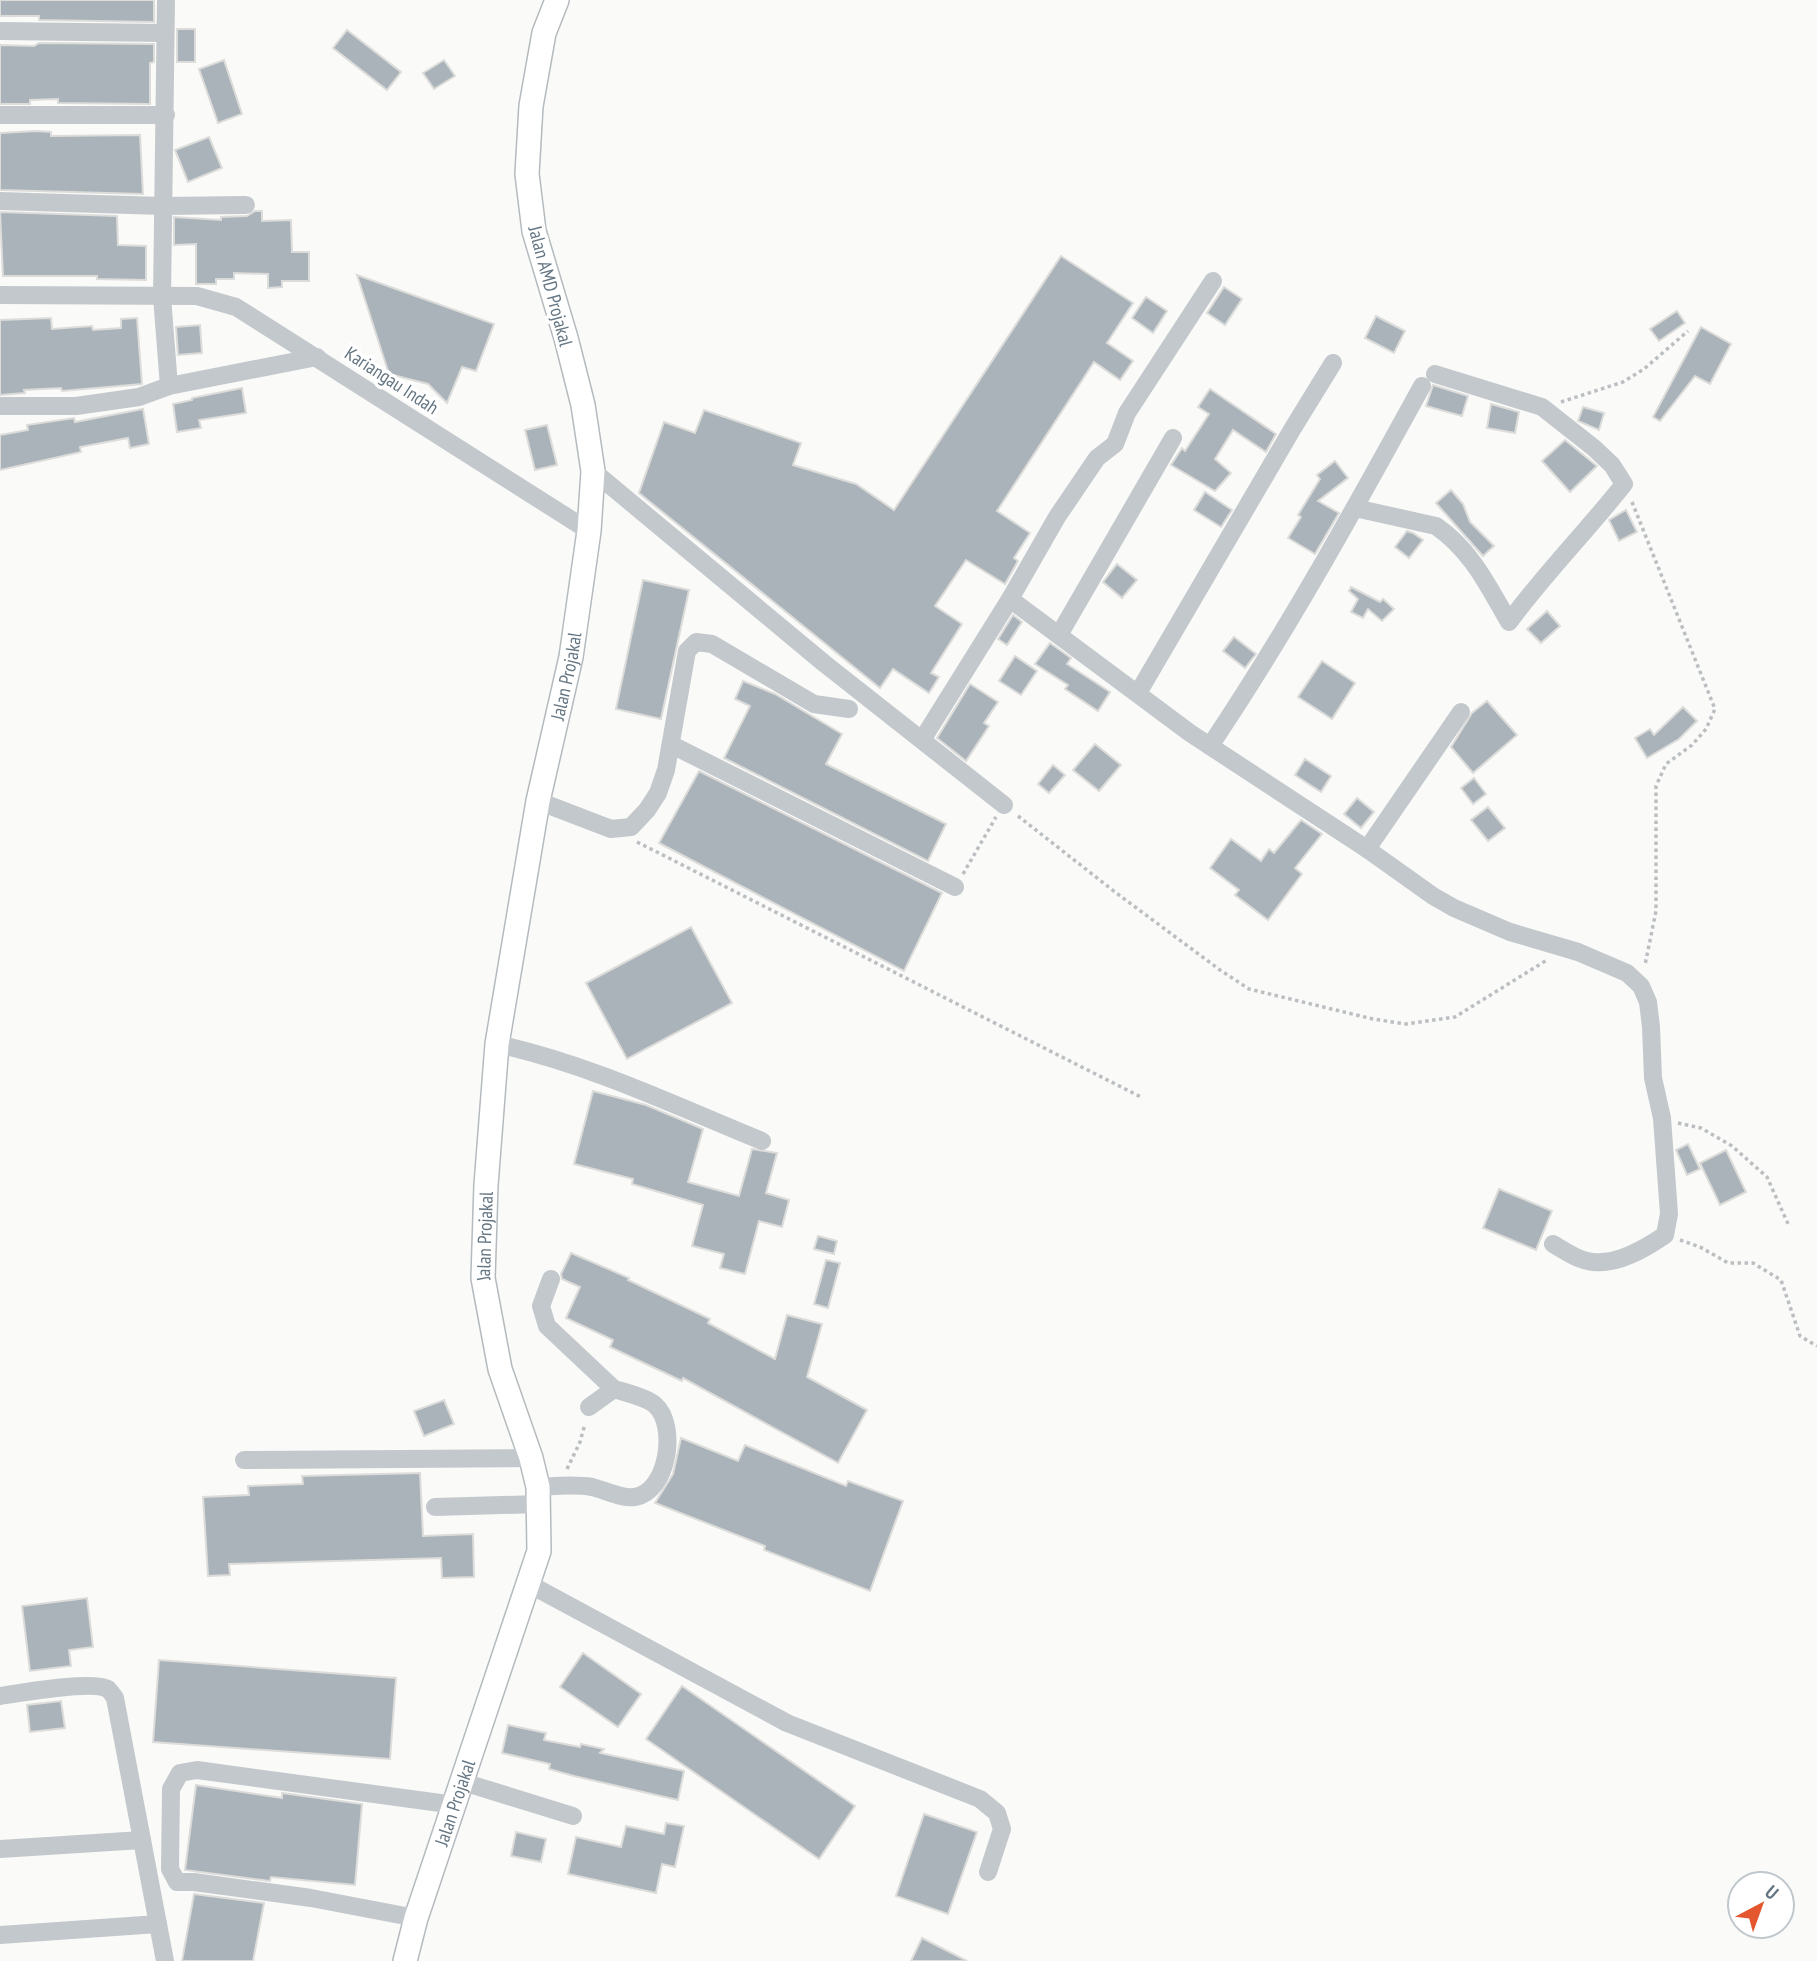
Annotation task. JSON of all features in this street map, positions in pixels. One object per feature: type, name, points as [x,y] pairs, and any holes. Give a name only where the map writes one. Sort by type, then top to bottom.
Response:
[{"type":"main road","name":"Jalan AMD Projakal","points":[[557,0],[544,33],[531,106],[527,174],[534,231],[583,405],[593,471],[589,531]]},
{"type":"main road","name":"Jalan Projakal","points":[[405,1961],[416,1918],[540,1551],[546,1492],[531,1458],[500,1369],[483,1278],[486,1185],[497,1044],[538,801],[571,657],[589,531]]},
{"type":"street","points":[[166,0],[162,297],[169,386]]},
{"type":"street","points":[[0,31],[164,33]]},
{"type":"street","points":[[0,115],[166,115]]},
{"type":"street","points":[[0,201],[162,206],[246,205]]},
{"type":"street","points":[[922,740],[1010,599],[1057,517],[1097,458],[1115,444],[1127,413],[1213,281]]},
{"type":"street","name":"Kariangau Indah","points":[[0,295],[197,296],[236,307],[589,531]]},
{"type":"street","points":[[0,407],[76,406],[139,397],[169,386],[317,357]]},
{"type":"street","points":[[1138,693],[1333,363]]},
{"type":"street","points":[[1355,508],[1436,526],[1445,532],[1470,555],[1509,622],[1540,580],[1589,528],[1625,484],[1612,465],[1594,448],[1542,407],[1435,374]]},
{"type":"street","points":[[1210,746],[1255,680],[1422,386]]},
{"type":"street","points":[[1059,635],[1173,438]]},
{"type":"street","points":[[593,471],[804,646],[1004,805]]},
{"type":"street","points":[[1010,599],[1210,746],[1367,849],[1433,896],[1510,932],[1567,948],[1627,973],[1642,986],[1648,1002],[1653,1078],[1662,1118],[1669,1214],[1665,1235],[1646,1247],[1619,1258],[1594,1262],[1576,1257],[1553,1244]]},
{"type":"street","points":[[538,801],[611,828],[631,827],[658,793],[672,745],[687,651],[696,642],[712,644],[814,704],[849,709]]},
{"type":"street","points":[[1367,849],[1461,712]]},
{"type":"street","points":[[672,745],[955,887]]},
{"type":"street","points":[[497,1044],[530,1051],[593,1072],[762,1141]]},
{"type":"street","points":[[435,1507],[592,1487],[635,1497],[646,1491],[661,1473],[667,1460],[668,1446],[662,1416],[655,1404],[614,1389],[547,1326],[541,1306],[551,1279]]},
{"type":"street","points":[[589,1407],[614,1389]]},
{"type":"street","points":[[244,1460],[531,1458]]},
{"type":"street","points":[[529,1584],[787,1723],[980,1799],[998,1814],[1002,1829],[988,1872]]},
{"type":"street","points":[[0,1696],[99,1686],[109,1690],[115,1698],[165,1961]]},
{"type":"street","points":[[416,1918],[312,1898],[177,1882],[170,1869],[171,1788],[180,1773],[197,1770],[455,1805]]},
{"type":"street","points":[[463,1782],[573,1816]]},
{"type":"street","points":[[0,1849],[142,1840]]},
{"type":"street","points":[[0,1935],[158,1924]]},
{"type":"path","points":[[1542,407],[1596,393],[1623,382],[1644,369],[1688,331]]},
{"type":"path","points":[[1625,484],[1715,709],[1706,729],[1692,745],[1666,764],[1656,786],[1656,911],[1642,986]]},
{"type":"path","points":[[955,887],[1004,805],[1115,892],[1249,989],[1373,1019],[1406,1024],[1455,1017],[1567,948]]},
{"type":"path","points":[[611,828],[1141,1097]]},
{"type":"path","points":[[1662,1118],[1701,1128],[1732,1146],[1767,1177],[1789,1226]]},
{"type":"path","points":[[1665,1235],[1700,1247],[1728,1263],[1753,1263],[1781,1280],[1800,1336],[1817,1346]]},
{"type":"path","points":[[546,1492],[580,1442],[589,1407]]},
{"type":"building","points":[[0,0],[154,0],[154,22],[39,20],[39,16],[0,16]]},
{"type":"building","points":[[177,29],[195,29],[195,62],[177,62]]},
{"type":"building","points":[[347,30],[401,72],[387,90],[333,48]]},
{"type":"building","points":[[39,43],[154,44],[154,62],[150,63],[150,104],[58,103],[58,99],[30,100],[30,104],[0,104],[0,45],[34,46]]},
{"type":"building","points":[[224,60],[242,114],[218,123],[199,69]]},
{"type":"building","points":[[444,60],[455,76],[434,89],[423,73]]},
{"type":"building","points":[[51,132],[51,136],[140,135],[143,194],[0,190],[0,133]]},
{"type":"building","points":[[209,137],[222,168],[188,182],[175,150]]},
{"type":"building","points":[[255,211],[262,211],[262,221],[291,220],[292,252],[309,252],[309,281],[282,281],[282,287],[268,288],[268,274],[234,273],[234,279],[216,279],[216,284],[196,284],[196,244],[174,245],[174,217],[221,220],[221,217],[247,216]]},
{"type":"building","points":[[0,212],[117,216],[118,245],[146,246],[146,280],[97,279],[97,276],[3,276]]},
{"type":"building","points":[[1061,256],[1133,303],[1107,343],[1133,361],[1120,380],[1094,362],[997,511],[1030,533],[1014,558],[1018,561],[1005,584],[966,560],[935,606],[962,624],[931,673],[939,677],[929,693],[893,669],[880,688],[639,493],[664,422],[695,433],[704,410],[801,443],[793,465],[856,484],[894,510]]},
{"type":"building","points":[[357,275],[494,324],[476,371],[462,367],[447,403],[428,384],[389,374]]},
{"type":"building","points":[[1224,287],[1242,299],[1225,325],[1207,313]]},
{"type":"building","points":[[1146,297],[1167,311],[1153,333],[1132,318]]},
{"type":"building","points":[[1677,311],[1685,323],[1659,341],[1650,329]]},
{"type":"building","points":[[1376,316],[1405,331],[1394,353],[1365,338]]},
{"type":"building","points":[[51,318],[52,329],[92,326],[93,330],[121,328],[121,319],[137,318],[142,384],[62,391],[61,388],[24,390],[25,393],[0,395],[0,320]]},
{"type":"building","points":[[200,325],[202,353],[178,355],[176,327]]},
{"type":"building","points":[[1701,327],[1731,344],[1710,384],[1695,376],[1660,421],[1653,417]]},
{"type":"building","points":[[1433,385],[1468,396],[1462,416],[1426,406]]},
{"type":"building","points":[[242,388],[246,413],[199,420],[201,428],[177,432],[173,404]]},
{"type":"building","points":[[1210,389],[1276,434],[1266,452],[1233,430],[1215,459],[1231,473],[1215,491],[1171,465],[1182,448],[1185,451],[1209,414],[1198,407]]},
{"type":"building","points":[[1491,404],[1519,412],[1515,433],[1487,428]]},
{"type":"building","points":[[1583,407],[1604,413],[1599,430],[1578,421]]},
{"type":"building","points":[[143,409],[149,444],[130,448],[128,438],[80,447],[81,452],[0,470],[0,435],[28,430],[27,425],[74,418],[75,422]]},
{"type":"building","points":[[547,425],[557,465],[535,470],[525,430]]},
{"type":"building","points":[[1565,440],[1597,466],[1570,492],[1542,461]]},
{"type":"building","points":[[1335,461],[1348,478],[1318,501],[1339,513],[1315,554],[1288,538],[1301,517],[1298,515],[1320,479],[1317,475]]},
{"type":"building","points":[[1451,490],[1463,504],[1470,522],[1494,546],[1483,556],[1436,503]]},
{"type":"building","points":[[1205,492],[1232,510],[1221,527],[1194,510]]},
{"type":"building","points":[[1626,510],[1637,532],[1619,541],[1609,520]]},
{"type":"building","points":[[1407,531],[1423,540],[1409,558],[1395,547]]},
{"type":"building","points":[[1117,564],[1137,580],[1122,598],[1103,582]]},
{"type":"building","points":[[643,580],[689,590],[661,719],[616,709]]},
{"type":"building","points":[[1351,587],[1380,602],[1383,599],[1394,609],[1382,621],[1368,609],[1363,618],[1351,612],[1358,599],[1349,591]]},
{"type":"building","points":[[1547,611],[1560,626],[1541,643],[1527,629]]},
{"type":"building","points":[[1013,615],[1022,622],[1007,645],[998,639]]},
{"type":"building","points":[[1234,637],[1256,654],[1245,668],[1223,651]]},
{"type":"building","points":[[1050,643],[1071,658],[1067,664],[1110,692],[1098,711],[1065,689],[1068,685],[1035,664]]},
{"type":"building","points":[[1015,656],[1037,671],[1021,695],[999,681]]},
{"type":"building","points":[[1322,661],[1355,683],[1332,719],[1298,697]]},
{"type":"building","points":[[743,681],[775,694],[842,734],[826,764],[946,824],[928,861],[724,758],[750,706],[735,699]]},
{"type":"building","points":[[970,684],[998,702],[984,723],[989,726],[966,761],[937,738]]},
{"type":"building","points":[[1487,701],[1517,735],[1473,773],[1451,747],[1472,713]]},
{"type":"building","points":[[1683,707],[1697,721],[1679,739],[1647,758],[1635,738],[1650,729],[1654,735]]},
{"type":"building","points":[[1095,744],[1121,765],[1099,791],[1073,770]]},
{"type":"building","points":[[1305,759],[1331,776],[1321,792],[1295,775]]},
{"type":"building","points":[[1053,765],[1065,775],[1049,793],[1038,784]]},
{"type":"building","points":[[699,771],[942,893],[904,971],[659,843]]},
{"type":"building","points":[[1474,778],[1486,794],[1473,804],[1461,788]]},
{"type":"building","points":[[1357,798],[1374,812],[1361,828],[1344,814]]},
{"type":"building","points":[[1488,807],[1505,828],[1488,841],[1471,820]]},
{"type":"building","points":[[1301,820],[1322,834],[1295,868],[1302,874],[1268,920],[1235,895],[1239,890],[1210,868],[1231,839],[1261,861],[1269,849],[1274,853]]},
{"type":"building","points":[[691,927],[732,1003],[627,1059],[586,983]]},
{"type":"building","points":[[593,1091],[646,1105],[703,1129],[688,1182],[739,1196],[752,1149],[777,1153],[766,1193],[789,1200],[782,1227],[759,1221],[745,1274],[720,1268],[724,1254],[692,1246],[703,1205],[632,1184],[633,1179],[574,1164]]},
{"type":"building","points":[[1688,1144],[1700,1169],[1687,1175],[1676,1150]]},
{"type":"building","points":[[1726,1150],[1746,1192],[1720,1205],[1700,1163]]},
{"type":"building","points":[[1499,1189],[1552,1211],[1536,1250],[1483,1228]]},
{"type":"building","points":[[818,1236],[837,1241],[834,1254],[814,1249]]},
{"type":"building","points":[[571,1253],[629,1278],[628,1280],[710,1319],[708,1323],[775,1359],[787,1315],[822,1324],[807,1377],[867,1410],[838,1463],[683,1378],[682,1381],[610,1347],[613,1340],[566,1318],[580,1287],[562,1279],[561,1274]]},
{"type":"building","points":[[826,1260],[840,1263],[828,1308],[814,1304]]},
{"type":"building","points":[[444,1400],[454,1424],[424,1436],[414,1411]]},
{"type":"building","points":[[681,1438],[738,1461],[745,1445],[846,1486],[848,1481],[903,1501],[870,1591],[764,1550],[765,1546],[655,1503],[673,1474]]},
{"type":"building","points":[[420,1473],[423,1536],[473,1534],[474,1577],[442,1578],[441,1558],[229,1564],[230,1575],[208,1576],[203,1497],[249,1495],[248,1486],[303,1484],[302,1476]]},
{"type":"building","points":[[87,1598],[93,1647],[69,1650],[71,1666],[30,1671],[22,1606]]},
{"type":"building","points":[[583,1653],[641,1694],[618,1727],[560,1687]]},
{"type":"building","points":[[159,1660],[396,1678],[390,1759],[153,1742]]},
{"type":"building","points":[[682,1686],[855,1806],[819,1859],[646,1739]]},
{"type":"building","points":[[61,1701],[65,1728],[30,1732],[27,1705]]},
{"type":"building","points":[[508,1725],[546,1733],[544,1740],[604,1749],[600,1753],[684,1771],[678,1800],[574,1776],[549,1769],[550,1764],[502,1753]]},
{"type":"building","points":[[196,1785],[282,1798],[282,1793],[362,1804],[355,1885],[271,1877],[270,1881],[185,1870]]},
{"type":"building","points":[[924,1814],[977,1832],[948,1914],[896,1896]]},
{"type":"building","points":[[666,1823],[684,1826],[675,1867],[662,1864],[656,1893],[568,1874],[576,1837],[621,1847],[626,1826],[664,1834]]},
{"type":"building","points":[[516,1832],[546,1839],[541,1862],[511,1856]]},
{"type":"building","points":[[194,1894],[264,1903],[253,1961],[182,1961]]},
{"type":"building","points":[[922,1938],[967,1961],[911,1961]]}]
